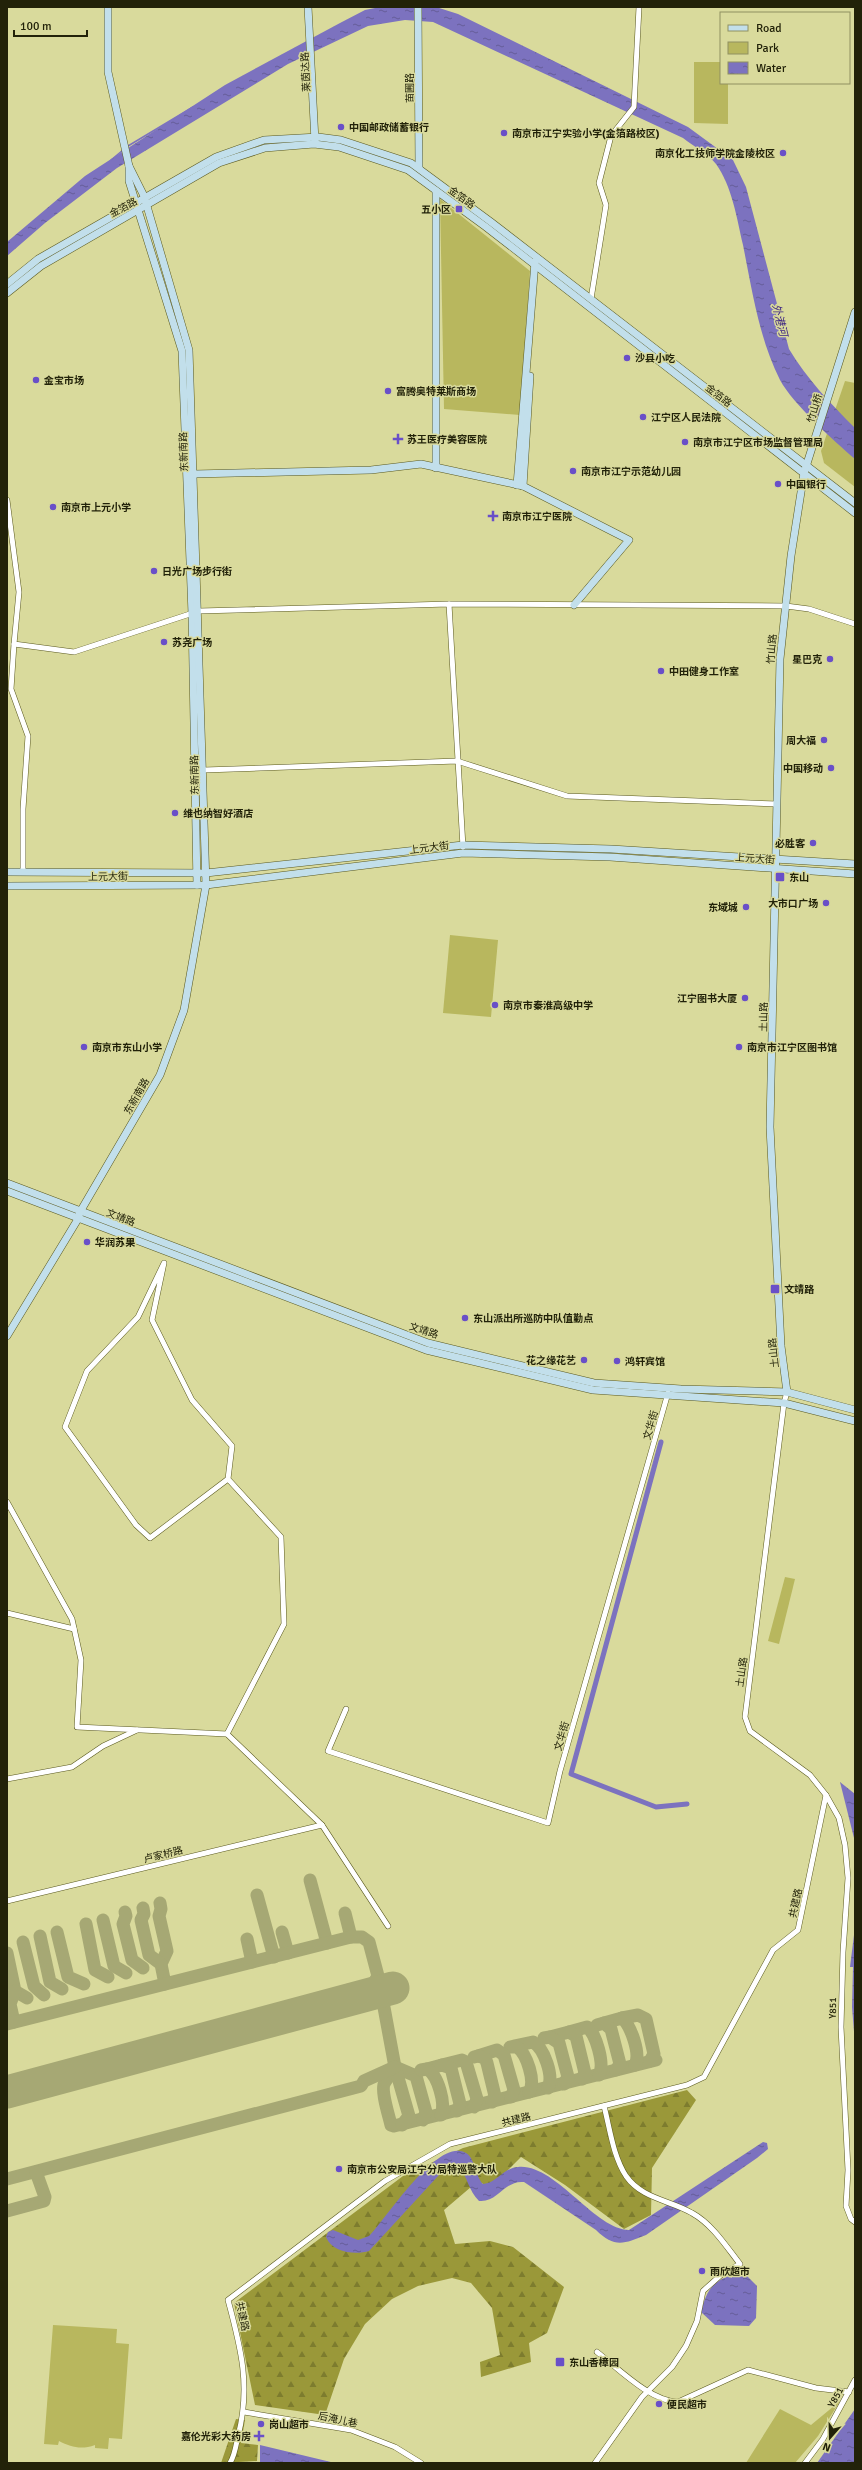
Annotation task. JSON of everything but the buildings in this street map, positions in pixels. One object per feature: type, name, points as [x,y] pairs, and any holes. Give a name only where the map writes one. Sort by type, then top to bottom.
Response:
[{"type":"main road","points":[[108,7],[108,72],[129,166]]},
{"type":"main road","points":[[308,7],[311,22]]},
{"type":"main road","name":"莱茵达路","points":[[312,7],[311,22],[316,140]]},
{"type":"main road","name":"苗圃路","points":[[418,7],[419,168]]},
{"type":"main road","name":"金箔路","points":[[7,284],[38,259],[144,196],[216,157],[264,140],[341,140],[411,163],[419,168],[855,513]]},
{"type":"main road","name":"金箔路","points":[[7,293],[41,266],[139,208],[147,206],[219,164],[265,148],[316,140],[408,170],[591,299],[855,503]]},
{"type":"main road","name":"东新南路","points":[[129,166],[144,196],[189,350],[194,474],[197,885]]},
{"type":"main road","name":"东新南路","points":[[7,1336],[79,1216],[160,1075],[184,1010],[206,885],[204,770],[182,351],[139,208],[129,181],[129,166]]},
{"type":"main road","points":[[436,190],[436,468]]},
{"type":"main road","points":[[520,485],[536,261]]},
{"type":"main road","name":"竹山桥","points":[[816,434],[855,312]]},
{"type":"main road","name":"竹山路","points":[[776,869],[780,659],[804,473],[816,434]]},
{"type":"main road","points":[[194,474],[371,470],[421,464],[520,485],[629,540],[574,605]]},
{"type":"main road","name":"上元大街","points":[[7,872],[206,872],[463,845],[611,849],[855,864]]},
{"type":"main road","name":"上元大街","points":[[7,886],[206,885],[463,853],[610,857],[855,874]]},
{"type":"main road","name":"土山路","points":[[776,869],[770,1127],[781,1346],[787,1392]]},
{"type":"main road","name":"文靖路","points":[[7,1183],[79,1216]]},
{"type":"main road","name":"文靖路","points":[[7,1191],[428,1343],[594,1383],[668,1392],[784,1403],[855,1421]]},
{"type":"main road","name":"文靖路","points":[[668,1392],[787,1392],[855,1410]]},
{"type":"street","points":[[591,299],[606,206],[599,183],[611,136],[634,107],[639,7]]},
{"type":"street","points":[[7,500],[19,592],[11,689],[28,736],[23,809],[23,872]]},
{"type":"street","points":[[449,604],[463,853]]},
{"type":"street","points":[[14,644],[74,652],[195,612],[449,604],[786,606],[809,609],[855,624]]},
{"type":"street","points":[[204,770],[457,761],[567,796],[777,804]]},
{"type":"street","points":[[227,1734],[284,1624],[281,1537],[228,1479],[232,1446],[192,1400],[152,1320],[164,1263],[138,1316],[87,1371],[65,1427],[136,1525],[150,1538],[228,1479]]},
{"type":"street","name":"文华街","points":[[346,1709],[328,1751],[548,1823],[560,1771],[668,1392]]},
{"type":"street","name":"土山路","points":[[787,1392],[784,1403],[745,1716],[750,1731],[810,1775],[826,1795]]},
{"type":"street","points":[[7,1502],[72,1619],[81,1660],[77,1727],[227,1734],[322,1825],[388,1926]]},
{"type":"street","points":[[7,1613],[74,1628]]},
{"type":"street","points":[[7,1779],[72,1767],[103,1746],[138,1729]]},
{"type":"street","name":"共建路","points":[[230,2463],[244,2412],[245,2382],[240,2347],[228,2300],[385,2181],[428,2155],[450,2144],[687,2085],[704,2077],[773,1950],[798,1930],[826,1795]]},
{"type":"street","name":"Y851","points":[[826,1795],[839,1818],[846,1845],[848,1878],[843,1952],[842,2066],[848,2170],[846,2206],[851,2219],[855,2222]]},
{"type":"street","name":"卢家桥路","points":[[7,1901],[322,1825]]},
{"type":"street","points":[[595,2463],[648,2391],[672,2367],[686,2346],[697,2321],[703,2292],[722,2274],[740,2264],[703,2221],[692,2212],[649,2196],[626,2176],[617,2156],[604,2106]]},
{"type":"street","points":[[597,2352],[648,2391],[668,2402],[678,2402],[748,2370],[816,2388],[848,2392]]},
{"type":"street","name":"Y851","points":[[805,2463],[823,2440],[855,2380]]},
{"type":"street","name":"后淹儿巷","points":[[244,2412],[351,2430],[395,2447],[422,2463]]},
{"type":"green space","points":[[694,62],[720,62],[720,84],[728,84],[728,124],[694,123]]},
{"type":"green space","points":[[440,199],[530,271],[520,415],[444,409]]},
{"type":"green space","points":[[845,381],[855,383],[855,487],[824,463],[821,451]]},
{"type":"green space","points":[[450,935],[498,940],[491,1017],[443,1013]]},
{"type":"green space","points":[[785,1577],[795,1579],[779,1644],[768,1641]]},
{"type":"green space","points":[[687,2090],[696,2100],[652,2168],[651,2215],[624,2229],[565,2185],[521,2157],[490,2188],[478,2181],[444,2210],[455,2244],[490,2241],[513,2247],[564,2287],[547,2333],[529,2343],[531,2362],[481,2377],[480,2362],[500,2355],[492,2308],[471,2283],[452,2278],[418,2286],[392,2299],[365,2324],[344,2359],[325,2415],[255,2405],[234,2303],[403,2176],[463,2148]]},
{"type":"green space","points":[[53,2325],[117,2329],[116,2343],[129,2344],[122,2439],[109,2438],[108,2449],[95,2448],[95,2445],[90,2447],[76,2447],[59,2441],[58,2445],[44,2444]]},
{"type":"green space","points":[[840,2401],[818,2436],[795,2463],[746,2463],[780,2409],[811,2425]]},
{"type":"green space","points":[[236,2419],[245,2420],[241,2443],[258,2445],[257,2461],[221,2463]]},
{"type":"water","name":"外港河","points":[[380,7],[436,7],[458,14],[688,127],[733,160],[746,187],[789,349],[819,390],[855,428],[855,459],[804,411],[786,390],[780,380],[761,331],[730,192],[722,173],[713,160],[683,138],[433,22],[405,20],[368,26],[288,64],[117,168],[45,223],[7,256],[7,242],[85,176],[225,85],[365,10]]},
{"type":"water","points":[[840,1782],[855,1794],[855,1842]]},
{"type":"water","points":[[855,1927],[855,2044],[852,2007],[853,1967],[850,1967]]},
{"type":"water","points":[[763,2142],[767,2143],[768,2149],[757,2158],[646,2235],[631,2241],[620,2243],[608,2240],[596,2230],[524,2182],[511,2184],[491,2199],[479,2201],[472,2192],[459,2167],[451,2166],[439,2175],[369,2251],[358,2253],[345,2252],[333,2246],[326,2237],[328,2232],[333,2230],[358,2240],[369,2236],[400,2197],[428,2167],[442,2156],[455,2151],[469,2155],[480,2181],[483,2184],[492,2181],[513,2168],[518,2167],[532,2169],[546,2175],[560,2185],[603,2220],[616,2227],[629,2230]]},
{"type":"water","points":[[742,2271],[757,2286],[756,2318],[749,2326],[715,2325],[701,2312],[710,2289],[714,2284],[726,2277]]},
{"type":"water","points":[[855,2409],[855,2463],[817,2463]]},
{"type":"water","points":[[260,2445],[335,2463],[260,2463]]},
{"type":"waterway","points":[[128,146],[193,107]]},
{"type":"waterway","points":[[111,160],[123,150]]},
{"type":"waterway","points":[[661,1442],[571,1774],[656,1807],[687,1804]]},
{"type":"taxiway","points":[[310,1880],[327,1943]]},
{"type":"taxiway","points":[[257,1895],[274,1957]]},
{"type":"taxiway","points":[[160,1903],[161,1909],[159,1916],[167,1951],[161,1964],[165,1984]]},
{"type":"taxiway","points":[[143,1908],[144,1914],[141,1920],[149,1955],[161,1964]]},
{"type":"taxiway","points":[[125,1912],[126,1916],[123,1924],[132,1960],[143,1968]]},
{"type":"taxiway","points":[[345,1913],[351,1937]]},
{"type":"taxiway","points":[[103,1920],[114,1966],[126,1973]]},
{"type":"taxiway","points":[[86,1924],[95,1970],[108,1977]]},
{"type":"taxiway","points":[[57,1932],[68,1977],[84,1984]]},
{"type":"taxiway","points":[[282,1932],[288,1953]]},
{"type":"taxiway","points":[[40,1936],[50,1982],[62,1989]]},
{"type":"taxiway","points":[[7,2024],[351,1937],[362,1937],[369,1942],[378,1976],[371,1988],[360,1997]]},
{"type":"taxiway","points":[[247,1939],[252,1962]]},
{"type":"taxiway","points":[[23,1942],[34,1986],[44,1995]]},
{"type":"taxiway","points":[[7,1953],[15,1991],[27,1998]]},
{"type":"taxiway","points":[[14,2022],[10,2004],[15,1991]]},
{"type":"taxiway","points":[[383,2002],[395,2067],[384,2085],[385,2103],[391,2125],[394,2126],[656,2060]]},
{"type":"taxiway","points":[[622,2018],[638,2015],[646,2019],[654,2054],[650,2061]]},
{"type":"taxiway","points":[[604,2023],[622,2018],[629,2027],[636,2047],[637,2060],[635,2065]]},
{"type":"taxiway","points":[[597,2025],[604,2023],[611,2029],[620,2064],[616,2070]]},
{"type":"taxiway","points":[[569,2032],[587,2027],[590,2030],[599,2050],[601,2064],[599,2075]]},
{"type":"taxiway","points":[[550,2037],[569,2032],[576,2036],[585,2073],[582,2079]]},
{"type":"taxiway","points":[[544,2038],[550,2037],[559,2043],[568,2077],[564,2084]]},
{"type":"taxiway","points":[[514,2046],[533,2042],[537,2045],[544,2056],[549,2070],[550,2083],[548,2088]]},
{"type":"taxiway","points":[[510,2047],[517,2047],[527,2062],[531,2075],[531,2087],[529,2092]]},
{"type":"taxiway","points":[[478,2056],[497,2050],[504,2055],[514,2090],[511,2097]]},
{"type":"taxiway","points":[[474,2057],[478,2056],[485,2058],[495,2096],[492,2102]]},
{"type":"taxiway","points":[[442,2065],[462,2060],[466,2062],[477,2099],[474,2107]]},
{"type":"taxiway","points":[[427,2069],[442,2065],[451,2068],[460,2104],[457,2111]]},
{"type":"taxiway","points":[[395,2067],[416,2076],[426,2112],[423,2120]]},
{"type":"taxiway","points":[[395,2067],[409,2116],[402,2125]]},
{"type":"taxiway","points":[[7,2179],[361,2086],[364,2081],[395,2067]]},
{"type":"taxiway","points":[[421,2070],[427,2069],[431,2072],[438,2083],[442,2097],[441,2115]]},
{"type":"taxiway","points":[[7,2211],[44,2201],[45,2197],[36,2172]]},
{"type":"runway","points":[[7,2092],[393,1988]]},
{"type":"place","name":"中国邮政储蓄银行","points":[[341,127]]},
{"type":"place","name":"南京市江宁实验小学(金箔路校区)","points":[[504,133]]},
{"type":"place","name":"南京化工技师学院金陵校区","points":[[783,153]]},
{"type":"place","name":"五小区","points":[[459,209]]},
{"type":"place","name":"沙县小吃","points":[[627,358]]},
{"type":"place","name":"金宝市场","points":[[36,380]]},
{"type":"place","name":"富腾奥特莱斯商场","points":[[388,391]]},
{"type":"place","name":"江宁区人民法院","points":[[643,417]]},
{"type":"place","name":"苏王医疗美容医院","points":[[398,439]]},
{"type":"place","name":"南京市江宁区市场监督管理局","points":[[685,442]]},
{"type":"place","name":"南京市江宁示范幼儿园","points":[[573,471]]},
{"type":"place","name":"中国银行","points":[[778,484]]},
{"type":"place","name":"南京市上元小学","points":[[53,507]]},
{"type":"place","name":"南京市江宁医院","points":[[493,516]]},
{"type":"place","name":"日光广场步行街","points":[[154,571]]},
{"type":"place","name":"苏尧广场","points":[[164,642]]},
{"type":"place","name":"星巴克","points":[[830,659]]},
{"type":"place","name":"中田健身工作室","points":[[661,671]]},
{"type":"place","name":"周大福","points":[[824,740]]},
{"type":"place","name":"中国移动","points":[[831,768]]},
{"type":"place","name":"维也纳智好酒店","points":[[175,813]]},
{"type":"place","name":"必胜客","points":[[813,843]]},
{"type":"place","name":"东山","points":[[780,877]]},
{"type":"place","name":"大市口广场","points":[[826,903]]},
{"type":"place","name":"东域城","points":[[746,907]]},
{"type":"place","name":"江宁图书大厦","points":[[745,998]]},
{"type":"place","name":"南京市秦淮高级中学","points":[[495,1005]]},
{"type":"place","name":"南京市东山小学","points":[[84,1047]]},
{"type":"place","name":"南京市江宁区图书馆","points":[[739,1047]]},
{"type":"place","name":"华润苏果","points":[[87,1242]]},
{"type":"place","name":"文靖路","points":[[775,1289]]},
{"type":"place","name":"东山派出所巡防中队值勤点","points":[[465,1318]]},
{"type":"place","name":"花之缘花艺","points":[[584,1360]]},
{"type":"place","name":"鸿轩宾馆","points":[[617,1361]]},
{"type":"place","name":"南京市公安局江宁分局特巡警大队","points":[[339,2169]]},
{"type":"place","name":"雨欣超市","points":[[702,2271]]},
{"type":"place","name":"东山香樟园","points":[[560,2362]]},
{"type":"place","name":"便民超市","points":[[659,2404]]},
{"type":"place","name":"岗山超市","points":[[261,2424]]},
{"type":"place","name":"嘉伦光彩大药房","points":[[259,2436]]}]
